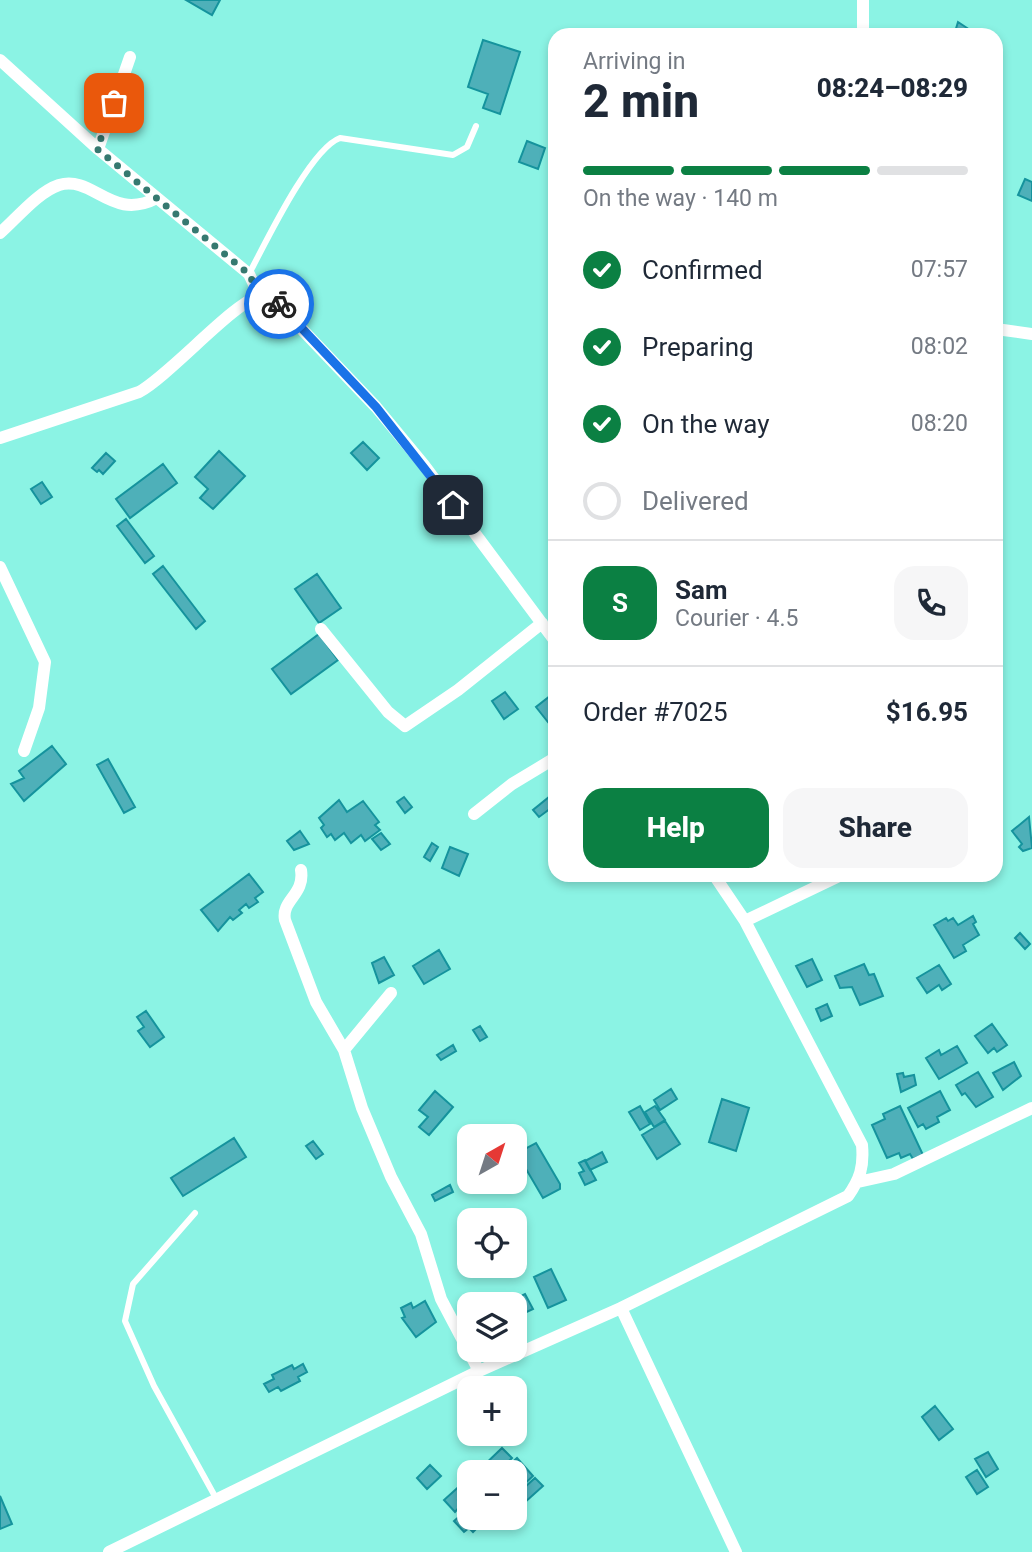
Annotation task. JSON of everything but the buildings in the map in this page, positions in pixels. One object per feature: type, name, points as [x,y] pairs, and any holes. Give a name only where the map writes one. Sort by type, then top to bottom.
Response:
[{"type":"street","points":[[863,0],[863,28]]},
{"type":"street","points":[[97,149],[130,57]]},
{"type":"street","points":[[0,60],[97,149],[249,274],[260,297]]},
{"type":"street","points":[[0,233],[46,192],[60,185],[72,184],[127,207],[138,207],[157,198]]},
{"type":"street","points":[[0,438],[122,399],[158,382],[241,305],[260,297],[275,301],[288,311],[376,407],[424,465],[548,631]]},
{"type":"street","points":[[1003,329],[1032,334]]},
{"type":"street","points":[[0,567],[45,662],[39,708],[24,751]]},
{"type":"street","points":[[321,629],[388,712],[405,726],[437,706],[542,623]]},
{"type":"street","points":[[474,814],[512,784],[548,762]]},
{"type":"street","points":[[301,870],[300,890],[286,907],[285,920],[316,1002],[344,1049],[362,1108],[391,1177],[421,1234],[441,1300],[479,1371]]},
{"type":"street","points":[[109,1552],[479,1371],[621,1308],[848,1196],[863,1169],[862,1146],[745,921],[719,882]]},
{"type":"street","points":[[745,921],[826,882]]},
{"type":"street","points":[[344,1049],[391,993]]},
{"type":"street","points":[[858,1182],[894,1174],[1032,1108]]},
{"type":"street","points":[[621,1308],[736,1552]]},
{"type":"lane","points":[[249,274],[281,212],[323,149],[332,140],[340,138],[453,155],[467,147],[476,126]]},
{"type":"lane","points":[[195,1213],[133,1284],[125,1321],[154,1386],[217,1500]]},
{"type":"way so far","points":[[114,103],[97,149],[249,274],[260,297],[279,304]]},
{"type":"route","points":[[279,304],[376,407],[453,505]]}]
